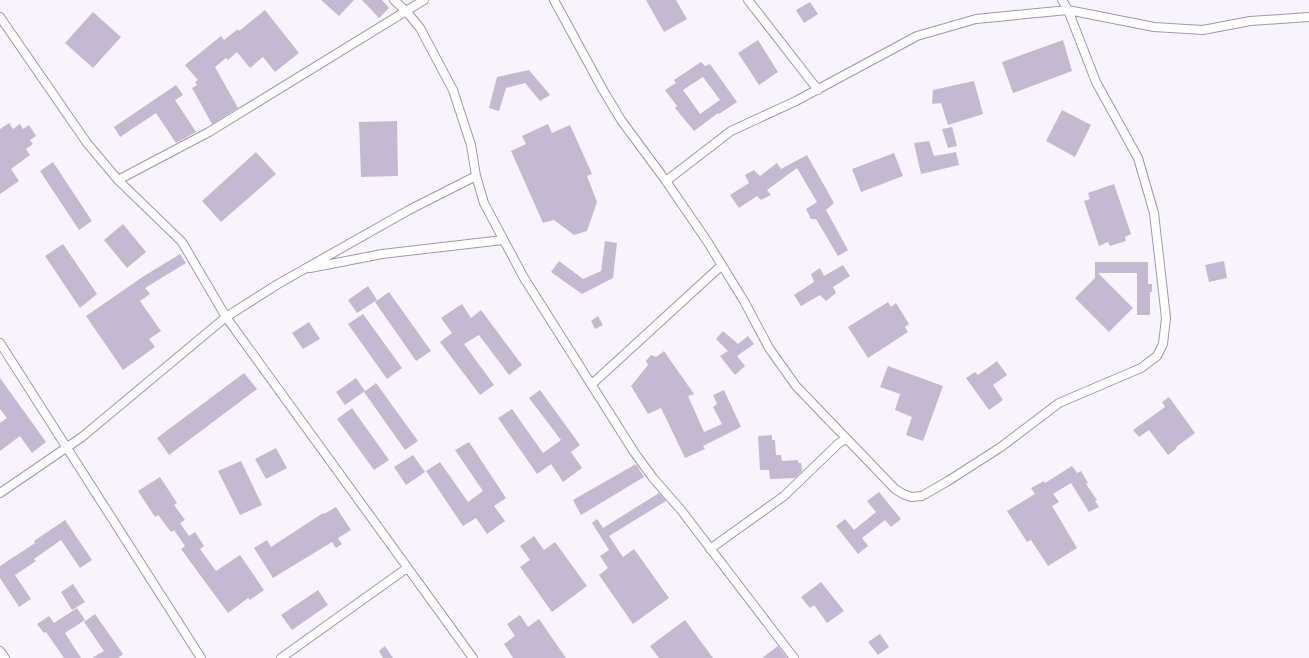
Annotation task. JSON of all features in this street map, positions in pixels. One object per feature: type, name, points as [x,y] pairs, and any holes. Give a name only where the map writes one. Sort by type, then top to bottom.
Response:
[{"type":"street","points":[[394,0],[406,11],[420,28],[453,90],[471,146],[476,176],[484,203],[524,278],[638,457],[681,510],[794,658]]},
{"type":"street","points":[[118,180],[209,132],[424,0]]},
{"type":"street","points":[[554,0],[621,120],[666,181],[707,242],[744,301],[769,348],[796,386],[895,488],[903,494],[911,496],[922,496],[948,481],[1001,447],[1059,403],[1141,368],[1158,356],[1163,344],[1166,318],[1154,213],[1138,158],[1096,82],[1068,10],[1062,0]]},
{"type":"street","points":[[748,0],[818,90]]},
{"type":"street","points":[[666,181],[731,131],[818,90],[917,36],[976,19],[1068,10],[1154,27],[1203,30],[1250,21],[1309,17]]},
{"type":"street","points":[[0,17],[87,143],[118,180],[182,242],[226,317],[473,658]]},
{"type":"street","points":[[0,493],[82,437],[226,317],[303,269],[409,210],[476,176]]},
{"type":"street","points":[[303,269],[382,254],[503,240]]},
{"type":"street","points":[[592,384],[722,265]]},
{"type":"street","points":[[0,343],[201,658]]},
{"type":"street","points":[[710,549],[784,496],[839,443],[846,439]]},
{"type":"street","points":[[281,658],[407,568]]},
{"type":"street","points":[[0,651],[5,658]]},
{"type":"building","points":[[321,0],[354,0],[339,16]]},
{"type":"building","points":[[362,0],[382,0],[389,8],[379,18]]},
{"type":"building","points":[[646,0],[676,0],[687,19],[664,32]]},
{"type":"building","points":[[810,2],[818,14],[804,23],[796,10]]},
{"type":"building","points":[[265,10],[299,53],[275,72],[263,57],[250,68],[237,52],[228,60],[226,58],[215,67],[238,108],[212,124],[192,88],[197,85],[195,82],[198,80],[185,65],[221,36],[224,40],[238,29],[239,31]]},
{"type":"building","points":[[93,12],[121,37],[93,68],[65,43]]},
{"type":"building","points":[[758,40],[778,72],[759,85],[738,53]]},
{"type":"building","points":[[1063,40],[1072,71],[1013,93],[1002,62]]},
{"type":"building","points":[[701,62],[705,66],[710,64],[737,102],[719,114],[718,113],[694,131],[675,108],[677,106],[665,90],[676,83],[674,80]],"holes":[[[703,77],[720,100],[700,114],[683,90]]]},
{"type":"building","points":[[529,70],[550,95],[540,101],[525,83],[506,88],[499,111],[489,108],[497,77]]},
{"type":"building","points":[[974,81],[983,114],[948,125],[941,103],[932,104],[933,90]]},
{"type":"building","points":[[176,85],[183,95],[175,100],[196,132],[176,143],[156,113],[120,137],[114,127]]},
{"type":"building","points":[[1062,110],[1091,125],[1075,157],[1046,141]]},
{"type":"building","points":[[397,121],[398,176],[361,177],[359,122]]},
{"type":"building","points":[[9,123],[13,129],[20,124],[23,129],[29,125],[36,136],[30,140],[33,144],[26,149],[30,155],[11,169],[19,181],[0,194],[0,129]]},
{"type":"building","points":[[548,124],[552,133],[570,125],[592,174],[587,176],[597,202],[587,231],[574,235],[554,220],[543,223],[511,151],[526,144],[522,136]]},
{"type":"building","points":[[952,127],[957,146],[948,148],[942,129]]},
{"type":"building","points":[[929,141],[934,156],[956,152],[959,165],[921,174],[914,143]]},
{"type":"building","points":[[256,152],[276,174],[221,222],[202,201]]},
{"type":"building","points":[[894,153],[903,176],[861,192],[852,169]]},
{"type":"building","points":[[807,155],[834,203],[826,210],[848,250],[838,256],[816,219],[811,219],[806,209],[817,202],[797,168],[767,190],[771,195],[761,200],[757,196],[739,208],[730,195],[749,183],[745,175],[754,170],[760,176],[777,163],[781,169]]},
{"type":"building","points":[[53,162],[92,221],[79,230],[40,171]]},
{"type":"building","points":[[1114,184],[1131,234],[1125,237],[1126,241],[1110,246],[1108,242],[1099,246],[1084,201],[1090,199],[1088,193]]},
{"type":"building","points":[[123,224],[146,252],[127,268],[104,240]]},
{"type":"building","points":[[605,241],[617,243],[613,278],[582,294],[551,272],[559,261],[583,279],[601,271]]},
{"type":"building","points":[[63,244],[97,294],[80,308],[45,256]]},
{"type":"building","points":[[180,254],[186,263],[145,288],[150,294],[140,301],[161,331],[149,339],[155,347],[123,370],[86,316],[144,276]]},
{"type":"building","points":[[1224,261],[1227,278],[1209,282],[1205,265]]},
{"type":"building","points":[[1095,262],[1148,262],[1148,284],[1152,284],[1152,292],[1150,292],[1150,315],[1137,315],[1137,273],[1098,273],[1133,308],[1109,332],[1075,298],[1095,278]]},
{"type":"building","points":[[843,265],[850,276],[833,287],[836,293],[826,301],[820,295],[801,306],[794,295],[814,282],[811,274],[820,268],[824,276]]},
{"type":"building","points":[[368,286],[377,300],[357,313],[348,300]]},
{"type":"building","points":[[389,292],[431,351],[416,361],[375,302]]},
{"type":"building","points":[[888,302],[891,307],[896,303],[909,324],[905,327],[908,332],[868,358],[848,327]]},
{"type":"building","points":[[462,304],[471,318],[481,310],[522,365],[509,375],[479,335],[464,344],[494,385],[480,395],[440,342],[452,333],[441,318]]},
{"type":"building","points":[[363,314],[402,368],[387,379],[348,324]]},
{"type":"building","points":[[598,316],[603,325],[595,329],[591,321]]},
{"type":"building","points":[[309,322],[320,339],[303,349],[292,333]]},
{"type":"building","points":[[723,331],[738,344],[748,336],[754,344],[737,356],[745,366],[735,375],[720,356],[728,351],[716,339]]},
{"type":"building","points":[[664,351],[694,394],[688,396],[704,432],[722,424],[713,407],[717,404],[713,395],[724,390],[741,427],[703,446],[705,449],[685,458],[661,408],[648,414],[631,386],[648,365],[646,361],[651,355],[656,357]]},
{"type":"building","points":[[997,361],[1007,375],[993,385],[1003,400],[989,410],[966,378],[975,372],[978,375]]},
{"type":"building","points":[[888,366],[943,386],[923,441],[906,435],[912,417],[895,410],[900,394],[880,387]]},
{"type":"building","points":[[244,373],[257,389],[169,455],[157,438]]},
{"type":"building","points":[[0,378],[46,442],[32,453],[20,436],[0,451],[0,423],[7,418],[0,409]]},
{"type":"building","points":[[356,378],[365,391],[345,405],[336,392]]},
{"type":"building","points":[[376,383],[418,441],[405,450],[364,392]]},
{"type":"building","points":[[540,390],[580,445],[571,452],[582,468],[563,482],[551,464],[537,474],[498,418],[512,409],[543,453],[561,440],[529,398]]},
{"type":"building","points":[[1169,397],[1195,433],[1168,455],[1149,430],[1139,437],[1133,430],[1165,407],[1162,402]]},
{"type":"building","points":[[352,408],[389,460],[374,470],[337,419]]},
{"type":"building","points":[[772,435],[772,440],[775,440],[776,455],[781,455],[782,461],[798,460],[798,463],[801,463],[802,471],[795,478],[770,479],[769,470],[760,470],[758,436]]},
{"type":"building","points":[[469,442],[506,498],[494,506],[505,521],[487,534],[476,518],[463,526],[426,471],[440,462],[468,502],[483,491],[455,450]]},
{"type":"building","points":[[276,448],[287,468],[266,479],[255,459]]},
{"type":"building","points":[[413,455],[425,472],[406,485],[394,467]]},
{"type":"building","points":[[241,461],[262,505],[240,515],[218,471]]},
{"type":"building","points":[[636,464],[644,477],[581,515],[573,500]]},
{"type":"building","points":[[1072,466],[1077,473],[1081,471],[1088,483],[1086,484],[1097,500],[1095,501],[1099,507],[1089,512],[1071,483],[1053,494],[1059,502],[1052,506],[1077,548],[1048,566],[1031,540],[1027,542],[1007,511],[1035,494],[1031,488],[1044,481],[1045,483]]},
{"type":"building","points":[[160,477],[177,503],[174,505],[185,520],[180,523],[189,536],[195,532],[204,546],[200,549],[216,571],[240,555],[264,590],[250,600],[248,598],[228,613],[181,549],[185,546],[174,530],[171,532],[158,515],[155,517],[138,491]]},
{"type":"building","points":[[879,492],[901,519],[891,527],[885,520],[862,538],[868,546],[858,554],[836,526],[845,519],[854,530],[876,512],[867,501]]},
{"type":"building","points":[[659,493],[666,501],[609,536],[623,557],[634,549],[669,598],[633,624],[599,575],[608,568],[600,556],[609,550],[592,523],[597,519],[603,528]]},
{"type":"building","points":[[336,507],[351,530],[338,538],[342,544],[336,548],[332,542],[273,578],[254,548],[267,540],[271,547],[323,513],[324,514]]},
{"type":"building","points":[[65,520],[92,560],[80,568],[61,540],[34,559],[36,561],[15,575],[31,599],[19,607],[0,578],[0,566],[35,543],[34,541]]},
{"type":"building","points":[[534,536],[544,550],[555,542],[587,586],[552,612],[520,567],[530,560],[520,546]]},
{"type":"building","points":[[821,582],[844,611],[827,623],[814,605],[810,608],[801,597]]},
{"type":"building","points":[[73,584],[85,602],[72,610],[61,592]]},
{"type":"building","points":[[318,590],[328,605],[292,630],[281,615]]},
{"type":"building","points":[[77,608],[85,620],[65,633],[81,658],[64,658],[46,632],[44,633],[37,624],[49,616],[54,623]]},
{"type":"building","points":[[95,614],[123,654],[118,658],[92,658],[104,651],[84,622]]},
{"type":"building","points":[[520,615],[528,627],[539,619],[566,658],[513,658],[504,644],[515,636],[507,624]]},
{"type":"building","points":[[685,620],[713,658],[659,658],[650,646]]},
{"type":"building","points":[[880,634],[889,647],[878,655],[868,642]]},
{"type":"building","points":[[385,646],[393,658],[383,658],[379,651]]},
{"type":"building","points":[[778,646],[787,658],[762,658]]}]
